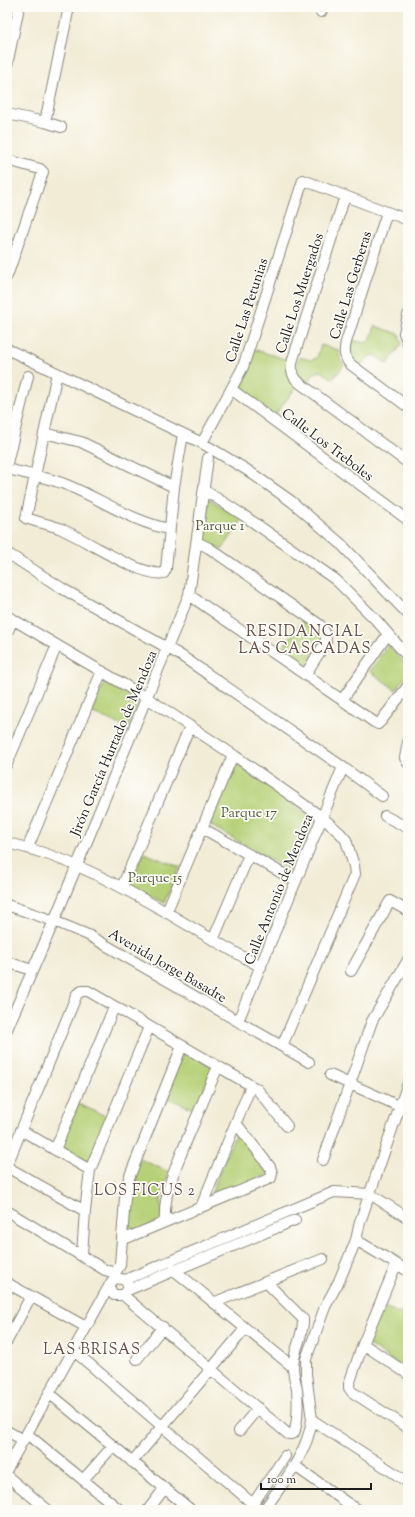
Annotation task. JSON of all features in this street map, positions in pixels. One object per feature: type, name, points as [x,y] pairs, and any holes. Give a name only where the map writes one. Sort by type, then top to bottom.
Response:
[{"type":"street","points":[[7,65],[19,7]]},
{"type":"street","points":[[45,122],[69,7]]},
{"type":"street","points":[[7,114],[61,127]]},
{"type":"street","points":[[7,160],[40,169],[43,172],[7,276]]},
{"type":"street","name":"Calle Las Petunias","points":[[202,443],[243,367],[303,180],[345,196]]},
{"type":"street","points":[[345,196],[408,220]]},
{"type":"street","name":"Calle Los Muergados","points":[[345,196],[293,359],[292,374],[301,384],[408,463]]},
{"type":"street","name":"Calle Las Gerberas","points":[[388,212],[344,352],[345,357],[350,364],[408,407]]},
{"type":"street","points":[[408,315],[404,333],[404,337],[408,343]]},
{"type":"street","points":[[7,349],[202,443],[247,470],[290,501],[340,543],[408,614]]},
{"type":"street","points":[[57,372],[26,518],[59,528],[134,566],[159,574],[164,573],[166,569],[174,487],[183,434]]},
{"type":"street","points":[[7,463],[28,376]]},
{"type":"street","name":"Calle Los Treboles","points":[[231,389],[408,520]]},
{"type":"street","points":[[44,433],[81,442],[174,487]]},
{"type":"street","name":"Jirón García Hurtado de Mendoza","points":[[7,1029],[54,921],[189,595],[208,458]]},
{"type":"street","points":[[7,469],[35,475],[66,485],[154,526],[169,529]]},
{"type":"street","points":[[204,490],[243,515],[336,580],[408,657]]},
{"type":"street","points":[[197,542],[324,629],[326,642],[305,674]]},
{"type":"street","points":[[7,553],[63,589],[180,655],[344,767],[382,796]]},
{"type":"street","points":[[189,595],[378,724],[408,686]]},
{"type":"street","points":[[7,633],[10,618],[147,698],[233,755],[323,818],[346,840],[354,866],[354,874],[282,1046]]},
{"type":"street","points":[[342,700],[388,634]]},
{"type":"street","points":[[7,764],[57,645]]},
{"type":"street","points":[[28,847],[102,671]]},
{"type":"street","points":[[122,887],[190,726]]},
{"type":"street","points":[[408,742],[405,758],[408,763]]},
{"type":"street","points":[[166,913],[233,755]]},
{"type":"street","name":"Calle Antonio de Mendoza","points":[[238,1021],[344,767]]},
{"type":"street","points":[[386,816],[408,828]]},
{"type":"street","points":[[202,828],[296,881]]},
{"type":"street","points":[[7,843],[28,847],[77,866],[122,887],[261,967]]},
{"type":"street","points":[[213,940],[249,855]]},
{"type":"street","points":[[351,971],[390,901],[408,911]]},
{"type":"street","name":"Avenida Jorge Basadre","points":[[7,905],[54,921],[88,935],[309,1062]]},
{"type":"street","points":[[323,1160],[372,1021],[408,960]]},
{"type":"street","points":[[7,962],[32,970]]},
{"type":"street","points":[[84,1211],[7,1166],[77,994],[82,991],[88,991],[251,1086],[263,1095],[287,1126]]},
{"type":"street","points":[[55,1150],[114,1006]]},
{"type":"street","points":[[82,1255],[84,1211],[90,1170],[149,1027]]},
{"type":"street","points":[[119,1285],[125,1198],[129,1178],[182,1046]]},
{"type":"street","points":[[165,1222],[164,1210],[166,1194],[218,1066]]},
{"type":"street","points":[[330,1075],[399,1106]]},
{"type":"street","points":[[264,1510],[295,1466],[311,1428],[312,1420],[306,1374],[306,1359],[325,1307],[339,1281],[356,1240],[360,1222],[408,1083]]},
{"type":"street","points":[[201,1207],[251,1086]]},
{"type":"street","points":[[122,1240],[271,1178],[272,1175],[270,1167],[236,1123]]},
{"type":"street","points":[[21,1130],[90,1170]]},
{"type":"street","points":[[7,1469],[100,1301],[119,1285],[329,1194],[338,1192],[370,1194],[408,1218]]},
{"type":"street","points":[[7,1211],[105,1270],[163,1327],[288,1434],[291,1434],[294,1433],[296,1427],[297,1390],[293,1368],[297,1347],[304,1324],[303,1319],[266,1282]]},
{"type":"street","points":[[119,1285],[174,1270],[295,1220]]},
{"type":"street","points":[[356,1240],[408,1271]]},
{"type":"street","points":[[214,1303],[323,1259]]},
{"type":"street","points":[[396,1265],[349,1380],[349,1388],[352,1392],[408,1428]]},
{"type":"street","points":[[174,1270],[293,1368]]},
{"type":"street","points":[[7,1283],[86,1327]]},
{"type":"street","points":[[7,1341],[31,1296]]},
{"type":"street","points":[[137,1358],[163,1327]]},
{"type":"street","points":[[132,1462],[245,1329]]},
{"type":"street","points":[[363,1344],[408,1374]]},
{"type":"street","points":[[73,1350],[163,1426],[252,1507],[285,1456]]},
{"type":"street","points":[[50,1393],[191,1510]]},
{"type":"street","points":[[239,1431],[258,1408]]},
{"type":"street","points":[[312,1420],[408,1482]]},
{"type":"street","points":[[7,1431],[25,1437],[83,1480],[120,1510]]},
{"type":"street","points":[[83,1480],[112,1446]]},
{"type":"street","points":[[295,1466],[357,1510]]},
{"type":"street","points":[[7,1476],[48,1510]]},
{"type":"street","points":[[148,1510],[164,1488]]},
{"type":"green space","points":[[375,326],[399,334],[402,344],[387,364],[374,355],[368,357],[361,366],[350,356],[352,340],[364,343],[370,341]]},
{"type":"green space","points":[[321,345],[339,350],[340,359],[344,365],[333,379],[321,371],[314,373],[308,383],[298,375],[296,366],[299,357],[311,360],[317,358]]},
{"type":"green space","points":[[253,349],[288,360],[288,374],[297,386],[274,416],[237,388]]},
{"type":"green space","name":"Parque 1","points":[[208,498],[242,520],[222,550],[203,539]]},
{"type":"green space","points":[[302,621],[321,634],[323,638],[306,666],[281,650]]},
{"type":"green space","points":[[388,645],[408,667],[408,673],[396,690],[370,671]]},
{"type":"green space","points":[[106,680],[140,699],[128,728],[91,712]]},
{"type":"green space","name":"Parque 17","points":[[236,763],[315,820],[292,872],[210,825]]},
{"type":"green space","name":"Parque 15","points":[[144,853],[180,867],[164,903],[130,885]]},
{"type":"green space","points":[[184,1050],[213,1067],[196,1110],[165,1097]]},
{"type":"green space","points":[[78,1104],[108,1117],[88,1165],[59,1149]]},
{"type":"green space","points":[[236,1132],[269,1174],[209,1199]]},
{"type":"green space","points":[[140,1159],[169,1172],[161,1198],[162,1221],[126,1235],[128,1200]]},
{"type":"green space","points":[[381,1306],[408,1316],[408,1371],[366,1343]]},
{"type":"district","name":"RESIDANCIAL LAS CASCADAS","points":[[305,640]]},
{"type":"district","name":"LOS FICUS 2","points":[[145,1190]]},
{"type":"district","name":"LAS BRISAS","points":[[92,1349]]}]
